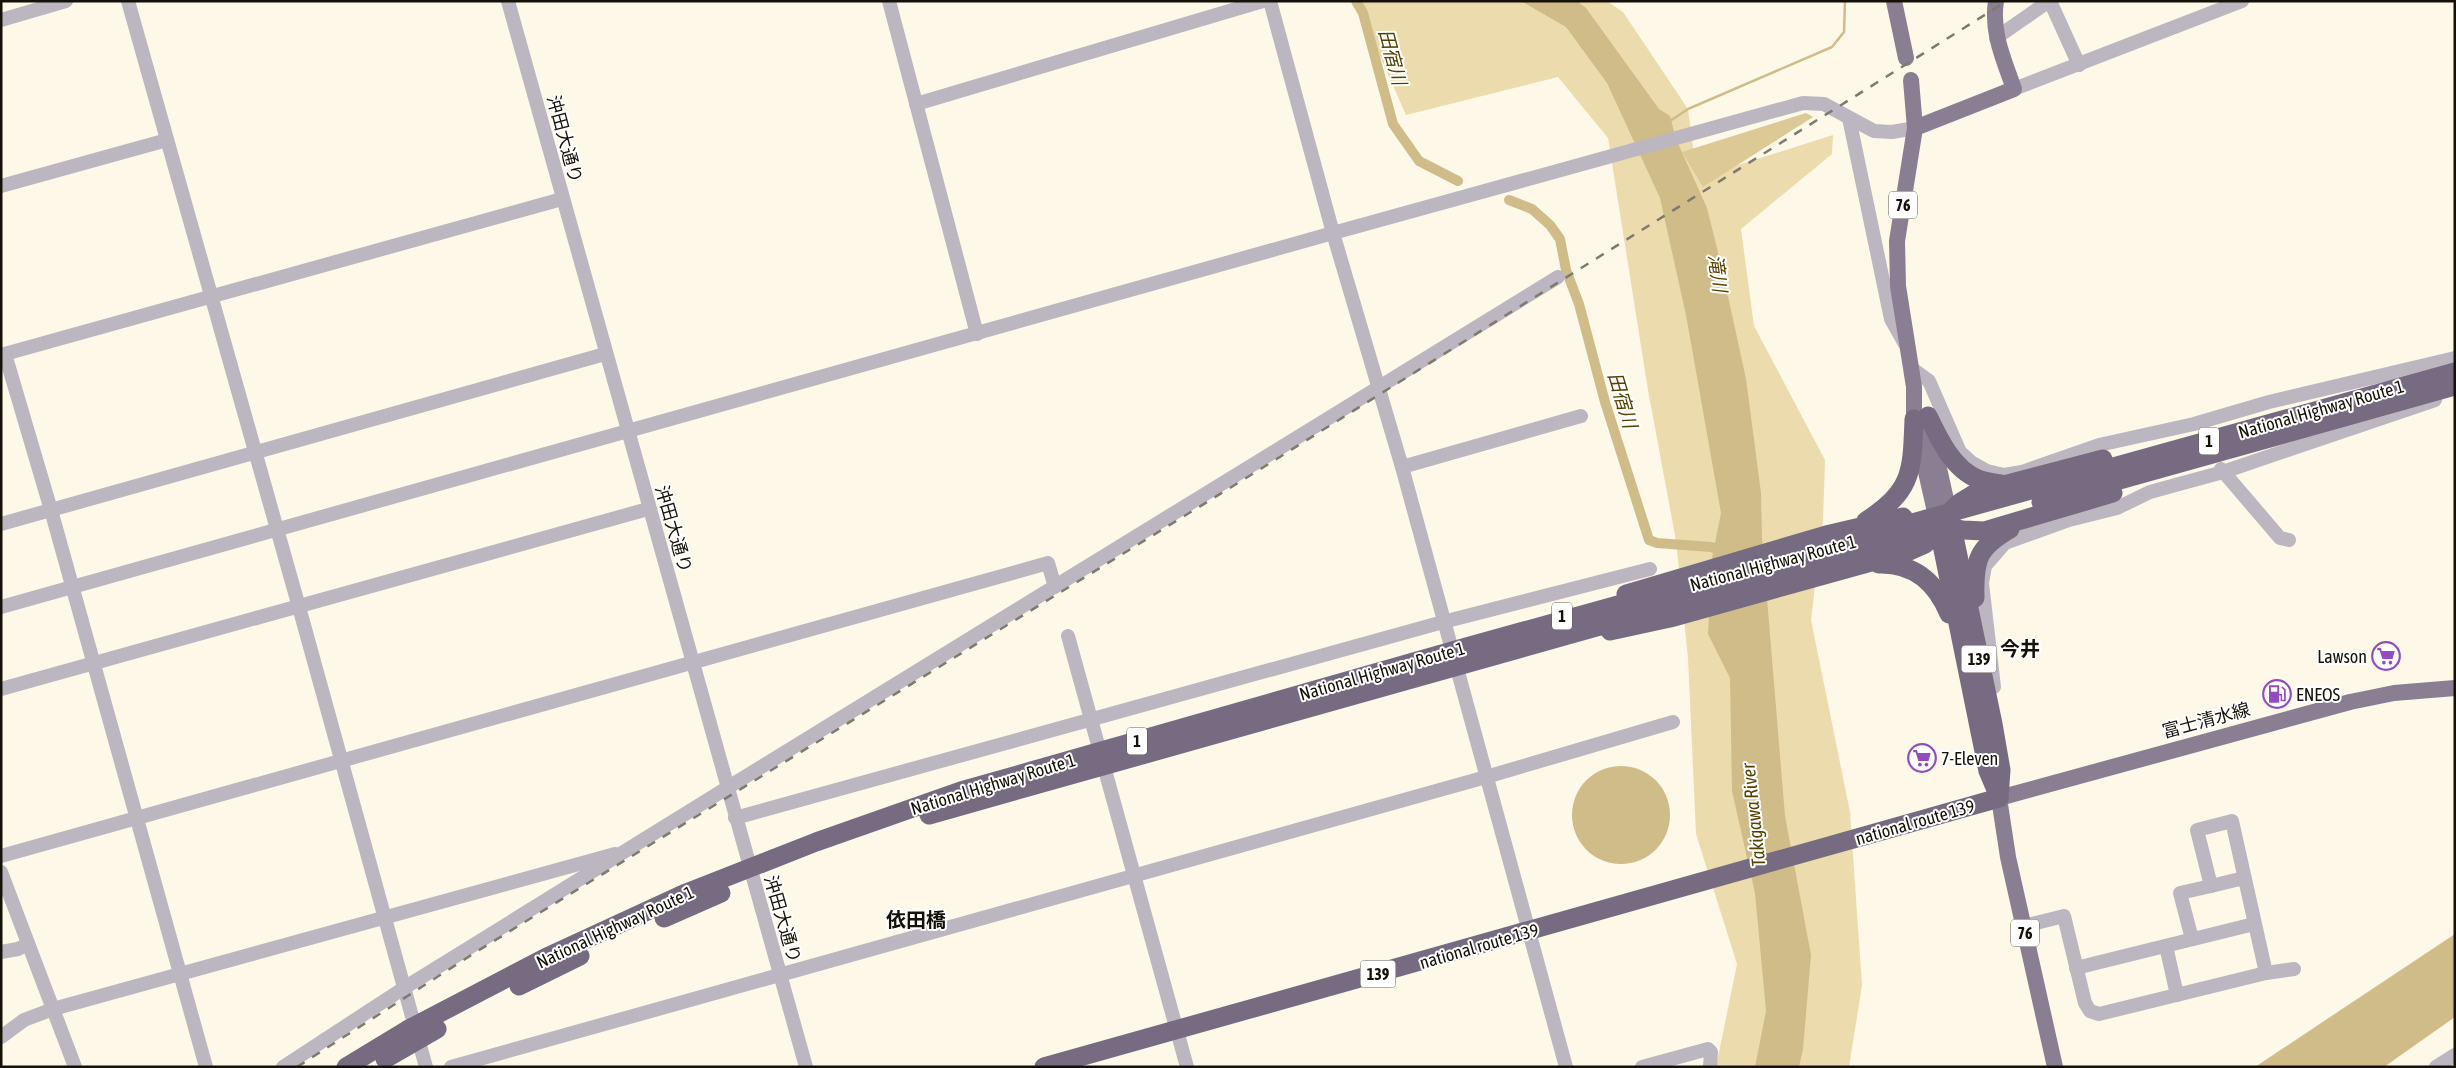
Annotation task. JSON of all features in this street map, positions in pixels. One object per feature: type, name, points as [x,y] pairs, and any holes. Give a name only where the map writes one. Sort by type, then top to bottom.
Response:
[{"type":"highway","name":"1","points":[[1466,655],[1670,618],[1867,564],[1907,552],[1925,544],[1959,503],[1977,492],[2368,388],[2453,379]]},
{"type":"highway","name":"1","points":[[1466,655],[1661,583],[1826,535],[1903,517],[1924,516],[1944,523],[1984,531],[2024,520],[2297,441],[2453,379]]},
{"type":"highway","name":"National Highway Route 1","points":[[346,1067],[408,1030],[546,958],[686,893],[816,842],[962,791],[1466,655],[2453,379]]},
{"type":"highway","name":"1","points":[[1921,417],[1964,471],[1977,479],[2003,485]]},
{"type":"highway","name":"1","points":[[1857,528],[1887,508],[1901,493],[1913,458],[1921,417]]},
{"type":"highway","name":"1","points":[[1968,644],[1975,574],[1980,552],[1993,539],[2024,520]]},
{"type":"highway","name":"national route 139","points":[[1944,523],[1968,644],[1988,771],[1999,798]]},
{"type":"highway","name":"1","points":[[1867,564],[1905,566],[1920,573],[1933,584],[1968,644]]},
{"type":"highway","name":"national route 139","points":[[1968,644],[1993,724],[2001,770],[1999,798]]},
{"type":"highway","name":"National Highway Route 1","points":[[371,1067],[425,1035],[564,964],[733,888],[822,853],[928,816],[1466,655]]},
{"type":"highway","name":"national route 139","points":[[1044,1067],[1831,847],[1999,798]]},
{"type":"main road","points":[[1894,1],[1906,58]]},
{"type":"main road","points":[[1911,80],[1916,128],[2014,89],[1996,38],[1994,24],[1996,1]]},
{"type":"main road","name":"76","points":[[1916,128],[1897,241],[1898,286],[1914,387],[1944,523]]},
{"type":"main road","name":"富士清水線","points":[[1999,798],[2350,702],[2394,693],[2455,688]]},
{"type":"main road","name":"76","points":[[1999,798],[2008,857],[2055,1067]]},
{"type":"street","points":[[1,20],[66,1]]},
{"type":"street","points":[[128,1],[299,607],[426,1067]]},
{"type":"street","name":"沖田大通り","points":[[508,1],[648,508],[806,1067]]},
{"type":"street","points":[[889,1],[977,334]]},
{"type":"street","points":[[916,104],[1263,1]]},
{"type":"street","points":[[1270,1],[1333,233],[1402,467],[1566,1067]]},
{"type":"street","points":[[1996,38],[2050,1],[2079,65]]},
{"type":"street","points":[[2014,89],[2242,1]]},
{"type":"street","points":[[1,607],[1803,103],[1824,104],[1874,130],[1892,132],[1916,128]]},
{"type":"street","points":[[1849,118],[1892,319],[1908,349]]},
{"type":"street","points":[[1,186],[167,140]]},
{"type":"street","points":[[206,1067],[73,587],[3,354],[562,199]]},
{"type":"street","points":[[1874,239],[1897,241]]},
{"type":"street","points":[[283,1067],[404,988],[1558,277]]},
{"type":"street","points":[[1,524],[605,354]]},
{"type":"street","points":[[1911,368],[1929,381],[1960,452],[1971,462],[1987,471],[2004,475],[2022,472],[2099,445],[2196,426],[2268,402],[2453,379]]},
{"type":"street","points":[[1993,724],[1996,704],[1983,610],[1982,583],[1985,566],[2005,543],[2069,520],[2117,508],[2150,492],[2222,471],[2453,379]]},
{"type":"street","points":[[1402,467],[1581,416]]},
{"type":"street","points":[[2222,471],[2280,538],[2289,540]]},
{"type":"street","points":[[1,689],[648,508]]},
{"type":"street","points":[[1,856],[1048,563],[1055,587]]},
{"type":"street","points":[[735,818],[1444,622],[1650,570]]},
{"type":"street","points":[[1068,636],[1187,1067]]},
{"type":"street","points":[[450,1067],[1134,876],[1673,722]]},
{"type":"street","points":[[2211,886],[2197,830],[2232,821],[2266,973]]},
{"type":"street","points":[[1,1037],[24,1020],[53,1009],[630,850]]},
{"type":"street","points":[[1,872],[75,1067]]},
{"type":"street","points":[[2192,939],[2180,894],[2244,878]]},
{"type":"street","points":[[2024,926],[2064,916],[2085,1003],[2090,1011],[2099,1014],[2266,973],[2294,969]]},
{"type":"street","points":[[2076,968],[2254,924]]},
{"type":"street","points":[[1,952],[18,949],[28,944]]},
{"type":"street","points":[[2166,946],[2176,995]]},
{"type":"street","points":[[1642,1067],[1708,1049],[1712,1052],[1710,1067]]},
{"type":"street","points":[[2436,1067],[2455,1055]]},
{"type":"shaded area","points":[[1354,1],[1607,1],[1623,12],[1688,109],[1697,178],[1833,135],[1832,154],[1741,229],[1754,326],[1825,460],[1823,520],[1811,620],[1850,812],[1862,985],[1849,1067],[1716,1067],[1737,964],[1696,834],[1688,658],[1676,541],[1648,390],[1608,138],[1558,77],[1406,115]]},
{"type":"shaded area","points":[[1806,113],[1813,117],[1703,187],[1682,152]]},
{"type":"water","points":[[1521,1],[1577,1],[1586,8],[1659,109],[1670,116],[1676,139],[1707,208],[1746,379],[1761,493],[1762,538],[1785,816],[1811,955],[1803,1049],[1799,1067],[1755,1067],[1766,1011],[1755,893],[1732,791],[1730,678],[1708,634],[1712,558],[1721,513],[1686,315],[1660,198],[1607,83],[1566,27]]},
{"type":"water","points":[[1621,766],[1640,770],[1656,780],[1666,796],[1670,815],[1666,834],[1656,850],[1640,860],[1621,864],[1602,860],[1586,850],[1576,834],[1572,815],[1576,796],[1586,780],[1602,770]]},
{"type":"water","points":[[2455,934],[2455,1017],[2384,1067],[2255,1067]]},
{"type":"waterway","name":"田宿川","points":[[1356,1],[1363,13],[1393,124],[1419,161],[1458,181]]},
{"type":"waterway","points":[[1670,121],[1688,109],[1832,47],[1844,32],[1845,1]]},
{"type":"waterway","name":"田宿川","points":[[1509,200],[1532,209],[1550,225],[1560,239],[1566,270],[1579,304],[1605,402],[1649,540],[1657,543],[1711,547],[1726,552]]},
{"type":"railway","points":[[297,1067],[476,952],[1259,470],[2007,1]]},
{"type":"place","name":"Lawson","points":[[2386,656]]},
{"type":"place","name":"ENEOS","points":[[2277,694]]},
{"type":"place","name":"7-Eleven","points":[[1922,758]]},
{"type":"district","name":"今井","points":[[2020,648]]},
{"type":"district","name":"依田橋","points":[[916,919]]},
{"type":"water label","name":"滝川","points":[[1718,273]]},
{"type":"water label","name":"Takigawa River","points":[[1753,815]]}]
